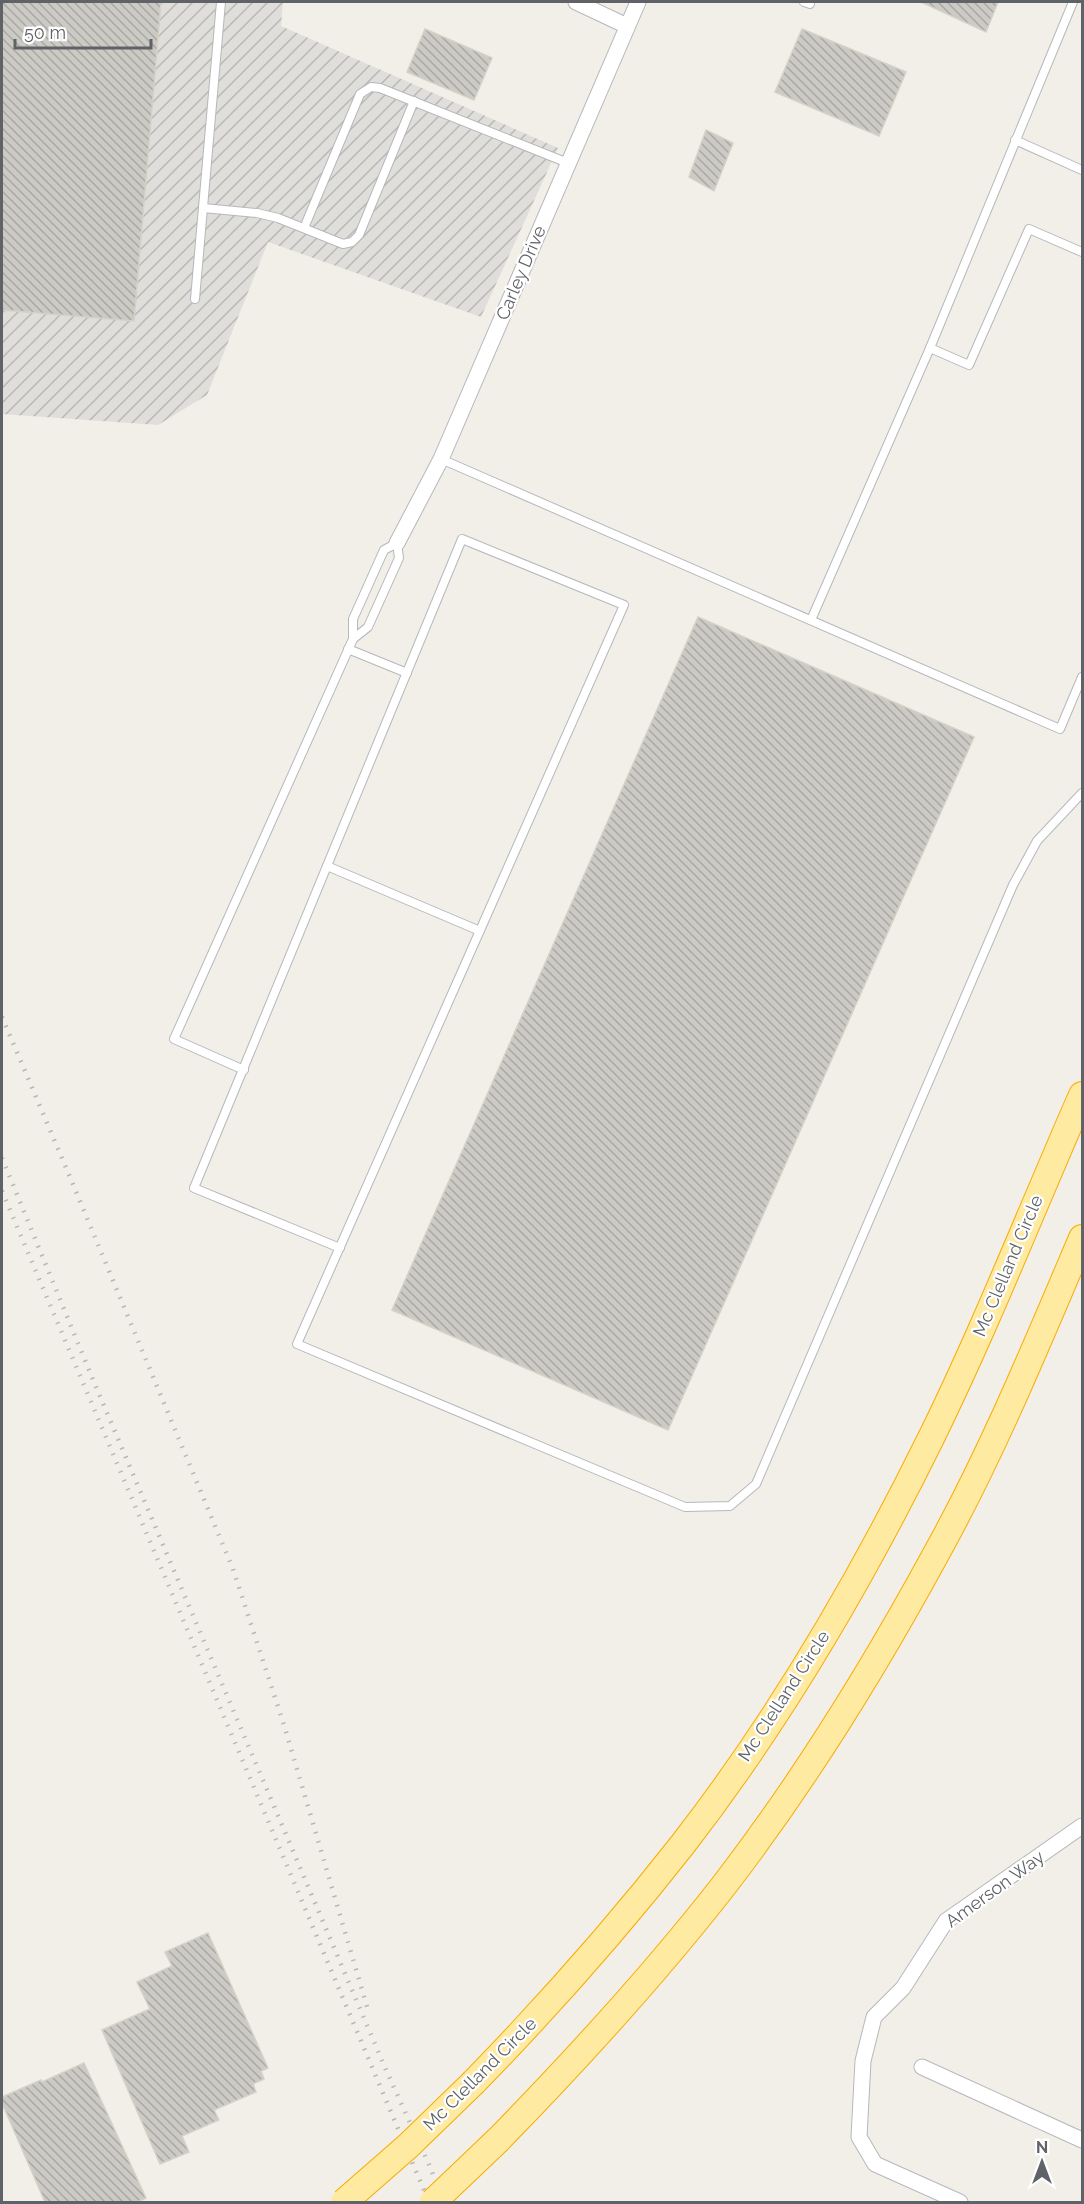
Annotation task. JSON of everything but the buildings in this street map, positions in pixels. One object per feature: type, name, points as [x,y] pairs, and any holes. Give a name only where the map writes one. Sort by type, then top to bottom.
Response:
[{"type":"highway","name":"Mc Clelland Circle","points":[[344,2202],[474,2082],[531,2022],[586,1961],[663,1868],[744,1760],[794,1683],[886,1524],[931,1438],[981,1330],[1083,1095]]},
{"type":"highway","points":[[433,2202],[498,2140],[611,2020],[694,1923],[777,1813],[848,1706],[938,1552],[994,1438],[1083,1238]]},
{"type":"street","points":[[576,2],[627,26]]},
{"type":"street","name":"Carley Drive","points":[[397,543],[441,459],[638,2]]},
{"type":"street","name":"Amerson Way","points":[[954,2201],[875,2164],[859,2137],[863,2061],[873,2017],[903,1988],[946,1921],[1083,1826]]},
{"type":"street","points":[[922,2067],[1083,2140]]},
{"type":"lane","points":[[195,299],[221,2]]},
{"type":"lane","points":[[811,620],[930,348],[1073,2]]},
{"type":"lane","points":[[304,228],[360,94],[371,87],[380,88],[414,101],[568,164]]},
{"type":"lane","points":[[203,208],[257,213],[304,228],[343,244],[352,242],[359,235],[414,101]]},
{"type":"lane","points":[[1016,140],[1083,170]]},
{"type":"lane","points":[[930,348],[969,364],[1029,229],[1083,252]]},
{"type":"lane","points":[[441,459],[1060,729],[1083,677]]},
{"type":"lane","points":[[340,1248],[194,1188],[462,539],[624,605],[340,1248],[297,1344],[685,1508],[730,1506],[756,1484],[1013,885],[1037,841],[1083,793]]},
{"type":"lane","points":[[244,1070],[174,1039],[348,649],[353,639],[368,627],[399,558],[397,543],[384,550],[353,619],[353,639]]},
{"type":"lane","points":[[348,649],[407,673]]},
{"type":"lane","points":[[327,866],[480,931]]},
{"type":"shaded area","points":[[2,2],[283,2],[281,26],[558,148],[481,317],[268,242],[207,395],[158,425],[2,414]]},
{"type":"railway","points":[[2,1017],[233,1569],[284,1725],[368,2010]]},
{"type":"railway","points":[[2,1158],[96,1387],[386,2070],[431,2169],[442,2202]]},
{"type":"railway","points":[[2,1191],[429,2202]]}]
